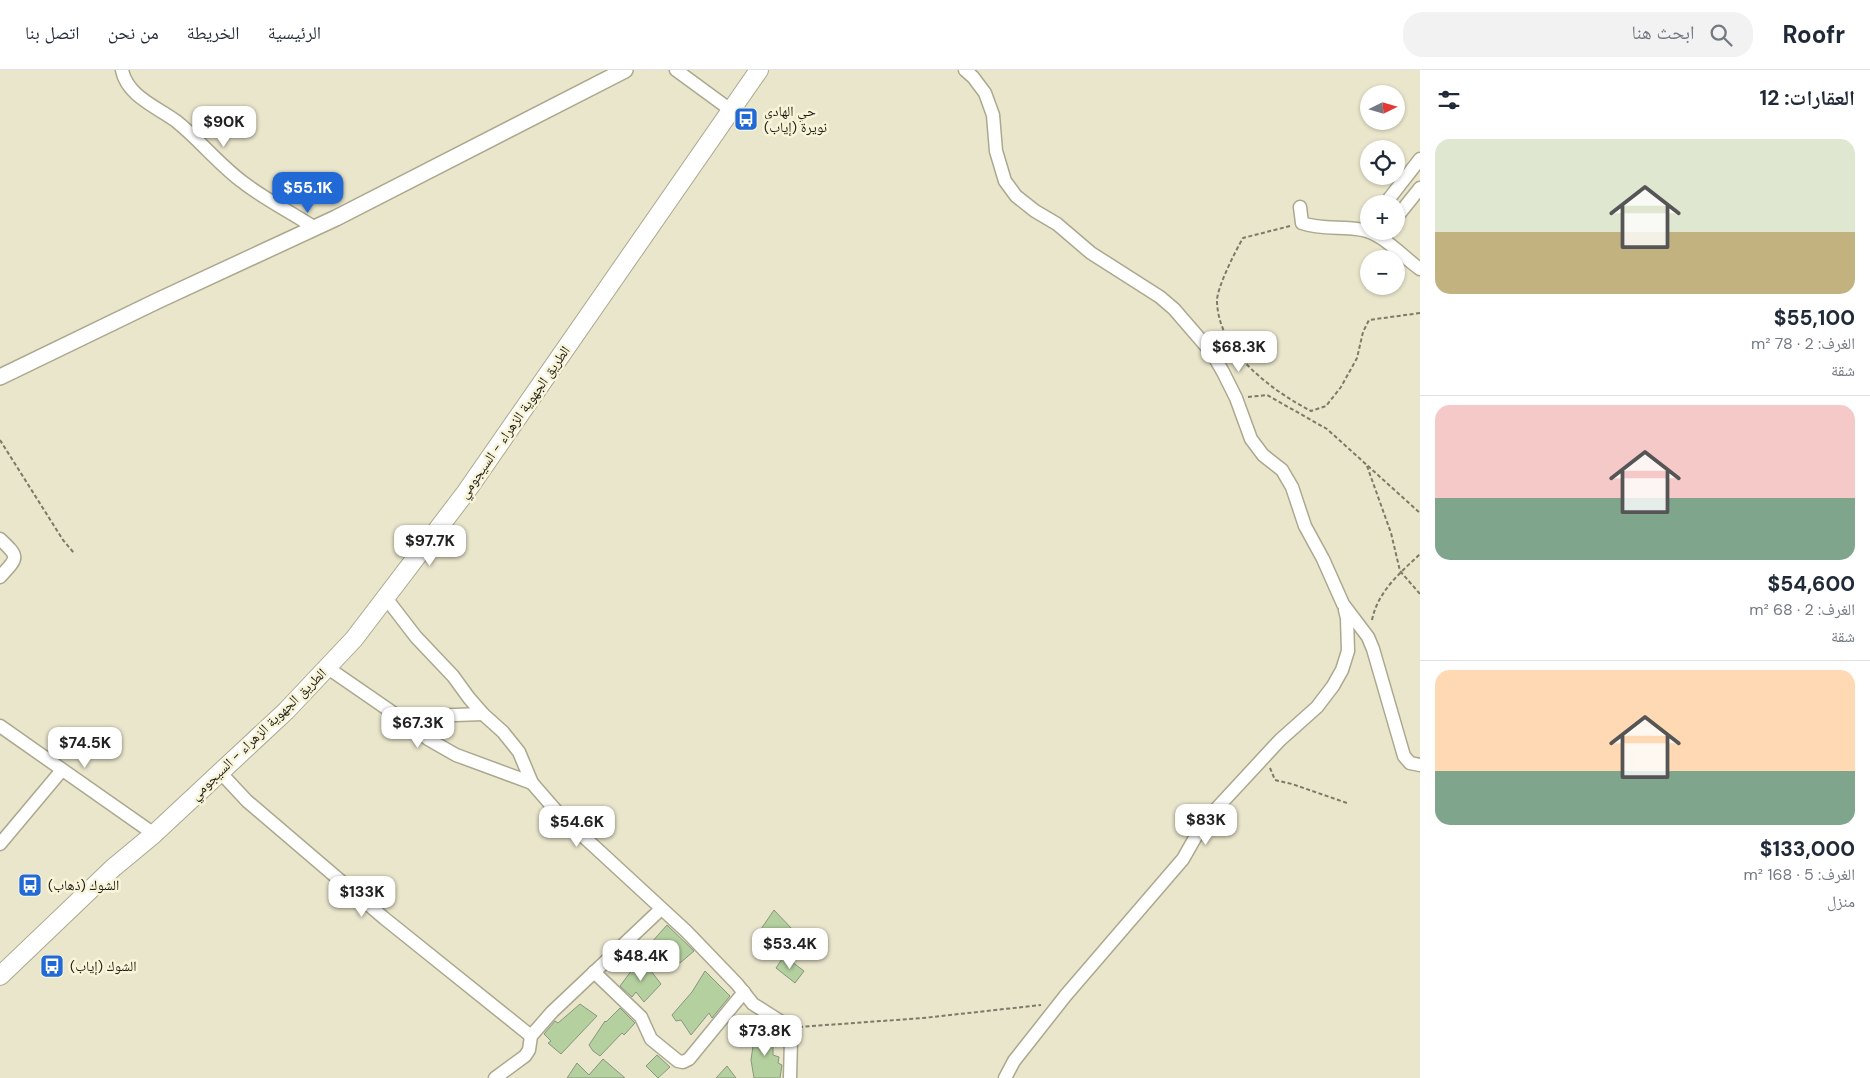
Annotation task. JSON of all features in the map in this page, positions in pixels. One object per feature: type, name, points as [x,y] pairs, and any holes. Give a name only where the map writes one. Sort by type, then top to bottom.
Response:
[{"type":"main road","name":"الطريق الجهوية الزهراء - السيجومي","points":[[0,976],[113,868],[154,834],[286,711],[354,639],[466,492],[760,70]]},
{"type":"street","points":[[122,70],[126,82],[136,94],[176,122],[243,182],[269,201],[286,209],[315,228]]},
{"type":"street","points":[[0,377],[157,301],[315,228],[625,70]]},
{"type":"street","points":[[676,70],[732,110]]},
{"type":"street","points":[[965,70],[973,76],[985,93],[993,115],[996,151],[1004,181],[1016,196],[1036,212],[1057,224],[1090,252],[1160,297],[1174,309],[1212,353],[1224,372],[1236,398],[1251,439],[1263,455],[1282,470],[1292,487],[1306,526],[1323,559],[1343,604],[1347,618],[1348,651],[1342,670],[1333,686],[1317,707],[1270,751],[1204,822],[1183,859],[1061,1002],[1014,1061],[1005,1078]]},
{"type":"street","points":[[1392,195],[1420,159]]},
{"type":"street","points":[[1405,207],[1420,188]]},
{"type":"street","points":[[1300,207],[1302,223],[1313,227],[1360,227]]},
{"type":"street","points":[[1390,240],[1420,270]]},
{"type":"street","points":[[0,539],[12,551],[14,562],[0,577]]},
{"type":"street","points":[[386,598],[416,637],[453,676],[483,714],[503,732],[519,752],[532,783],[558,813],[686,931],[754,1004],[788,1028],[791,1040],[790,1078]]},
{"type":"street","points":[[1343,604],[1368,637],[1379,666],[1404,756],[1410,763],[1420,765]]},
{"type":"street","points":[[328,668],[428,739],[456,755],[532,783]]},
{"type":"street","points":[[399,717],[483,714]]},
{"type":"street","points":[[1,729],[154,834]]},
{"type":"street","points":[[0,844],[62,770]]},
{"type":"street","points":[[220,771],[247,801],[340,881],[531,1036]]},
{"type":"street","points":[[495,1078],[526,1056],[531,1036],[552,1012],[661,909]]},
{"type":"street","points":[[594,972],[641,1017],[652,1039],[678,1061],[683,1062],[689,1059],[744,992]]},
{"type":"path","points":[[1302,223],[1243,238],[1230,262],[1216,300],[1221,324],[1234,348],[1246,364],[1287,399],[1311,411],[1326,406],[1341,387],[1357,358],[1363,332],[1370,320],[1420,313]]},
{"type":"path","points":[[1236,398],[1267,395],[1327,429],[1420,513]]},
{"type":"path","points":[[0,440],[63,540],[74,553]]},
{"type":"path","points":[[1366,464],[1391,532],[1400,571],[1420,594]]},
{"type":"path","points":[[1368,637],[1374,610],[1381,596],[1400,571],[1420,554]]},
{"type":"path","points":[[1270,751],[1269,766],[1275,780],[1347,803]]},
{"type":"path","points":[[788,1028],[923,1018],[1023,1008],[1061,1002]]},
{"type":"building","points":[[774,910],[793,930],[779,948],[759,932]]},
{"type":"building","points":[[667,925],[694,951],[680,963],[666,947],[660,953],[651,943]]},
{"type":"building","points":[[638,942],[647,953],[635,962],[627,952]]},
{"type":"building","points":[[784,956],[804,971],[795,983],[776,968]]},
{"type":"building","points":[[641,958],[661,984],[644,1002],[636,992],[632,997],[620,986]]},
{"type":"building","points":[[705,971],[730,996],[712,1018],[709,1013],[691,1035],[681,1020],[676,1021],[672,1015],[692,992]]},
{"type":"building","points":[[580,1004],[597,1016],[561,1054],[548,1043],[551,1041],[544,1034],[555,1021],[558,1023]]},
{"type":"building","points":[[620,1008],[635,1023],[624,1035],[622,1033],[600,1056],[589,1045],[605,1021]]},
{"type":"building","points":[[763,1031],[773,1031],[773,1055],[779,1057],[778,1063],[782,1065],[780,1078],[754,1078],[751,1060],[754,1039]]},
{"type":"building","points":[[657,1055],[670,1067],[658,1078],[646,1066]]},
{"type":"building","points":[[603,1059],[625,1078],[567,1078],[577,1063],[589,1075]]},
{"type":"building","points":[[727,1066],[736,1078],[716,1078]]},
{"type":"place","name":"حي الهادي نويرة (إياب)","points":[[746,119]]},
{"type":"place","name":"الشوك (ذهاب)","points":[[30,885]]},
{"type":"place","name":"الشوك (إياب)","points":[[52,966]]}]
